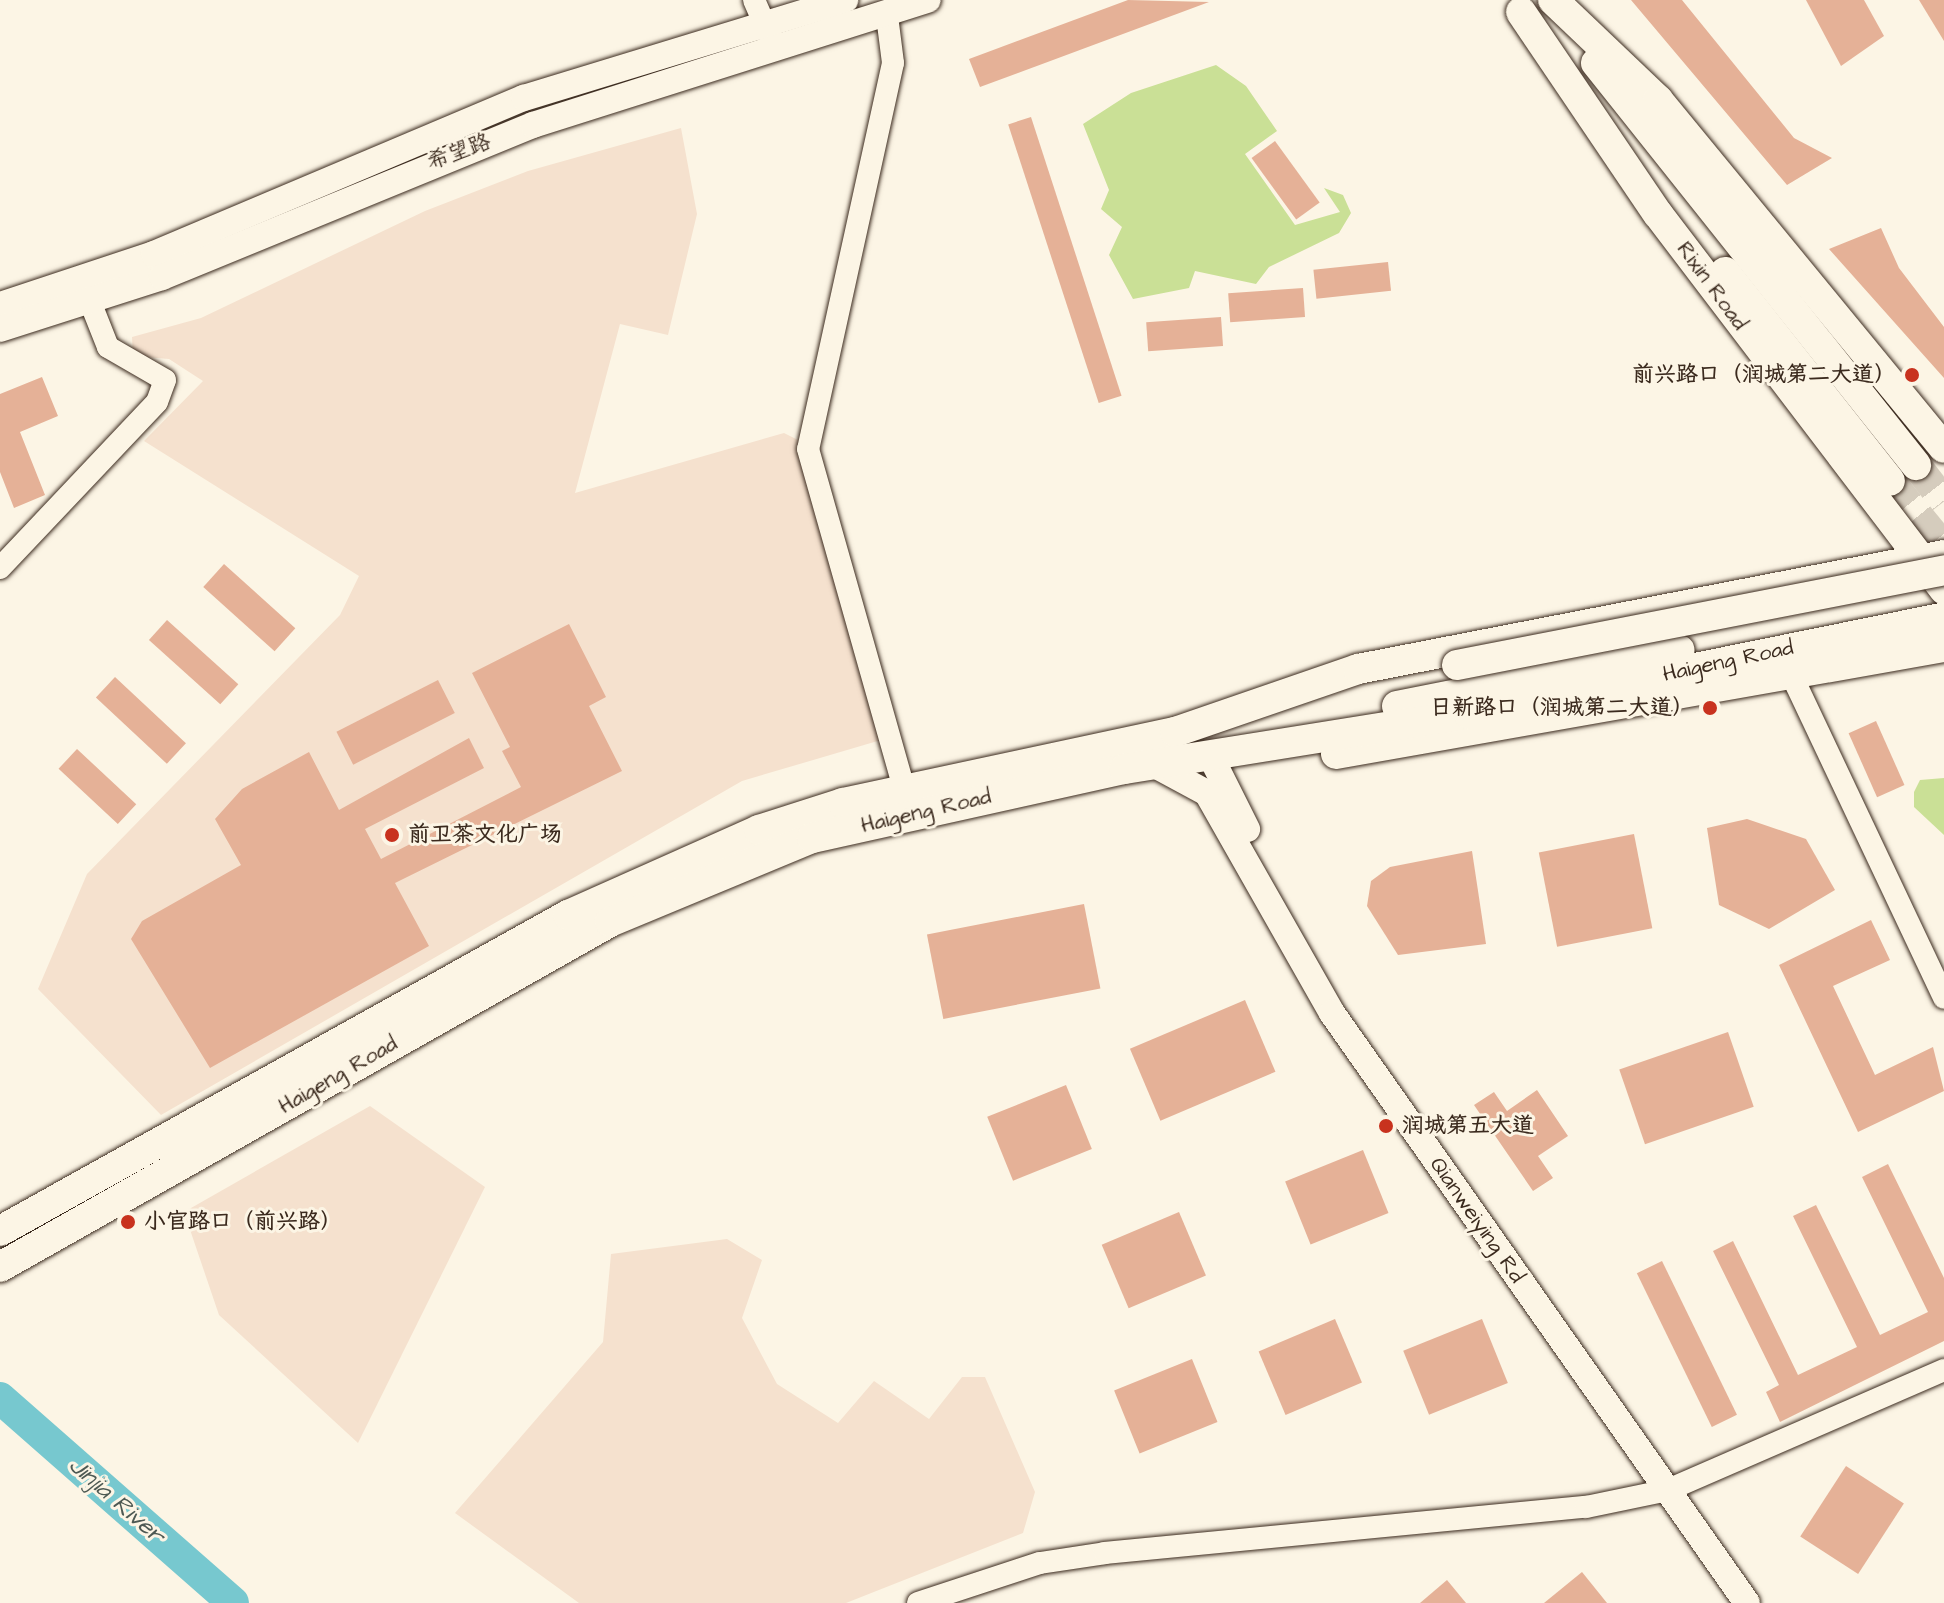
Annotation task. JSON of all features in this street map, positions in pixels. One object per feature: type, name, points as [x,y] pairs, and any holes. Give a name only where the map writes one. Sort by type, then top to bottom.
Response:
[{"type":"main road","points":[[1553,0],[1658,100],[1944,448]]},
{"type":"main road","name":"Rixin Road","points":[[1526,4],[1903,473]]},
{"type":"main road","name":"Rixin Road","points":[[1526,4],[1658,214],[1936,562],[1944,589]]},
{"type":"main road","points":[[1159,746],[1358,669],[1936,562]]},
{"type":"main road","name":"Haigeng Road","points":[[0,1267],[610,922],[718,872],[910,812],[1457,665],[1936,562]]},
{"type":"main road","points":[[1210,755],[1392,707],[1944,597]]},
{"type":"main road","name":"Haigeng Road","points":[[0,1231],[624,888],[759,830],[904,789],[1159,746],[1210,755],[1469,714],[1944,617]]},
{"type":"main road","points":[[1210,755],[1379,752],[1944,647]]},
{"type":"street","points":[[754,0],[776,52]]},
{"type":"street","name":"希望路","points":[[0,329],[154,254],[524,98],[845,0]]},
{"type":"street","name":"希望路","points":[[0,305],[84,288],[162,277],[533,125],[776,52],[928,0]]},
{"type":"street","points":[[887,16],[893,63],[808,449],[904,789]]},
{"type":"street","points":[[0,568],[157,402],[165,380],[108,347],[84,288]]},
{"type":"street","points":[[1791,674],[1944,998]]},
{"type":"street","name":"Qianweiying Rd","points":[[1159,746],[1207,793],[1332,1013],[1674,1488],[1764,1603]]},
{"type":"street","name":"Qianweiying Rd","points":[[1210,755],[1344,1002],[1674,1488],[1747,1603]]},
{"type":"street","points":[[918,1603],[1040,1563],[1117,1551],[1586,1507],[1674,1488],[1944,1370]]},
{"type":"shaded area","points":[[681,128],[697,214],[668,335],[620,324],[575,493],[784,433],[798,440],[881,740],[742,781],[161,1115],[38,989],[87,874],[340,615],[359,576],[144,441],[203,381],[169,359],[133,356],[132,337],[201,318],[425,211],[528,171]]},
{"type":"shaded area","points":[[370,1106],[485,1187],[358,1443],[219,1315],[184,1212]]},
{"type":"shaded area","points":[[727,1239],[762,1260],[742,1318],[777,1384],[838,1423],[874,1381],[929,1419],[962,1377],[985,1377],[1035,1492],[1023,1533],[846,1603],[579,1603],[455,1513],[603,1342],[611,1254]]},
{"type":"green space","points":[[1216,65],[1246,86],[1277,131],[1245,154],[1295,225],[1340,212],[1324,188],[1343,195],[1351,213],[1339,233],[1269,267],[1256,284],[1195,271],[1189,288],[1133,299],[1109,255],[1122,227],[1101,209],[1109,190],[1083,124],[1131,93]]},
{"type":"green space","points":[[1944,778],[1944,835],[1914,807],[1914,792],[1920,780]]},
{"type":"building","points":[[1128,0],[1209,2],[980,87],[969,59]]},
{"type":"building","points":[[1631,0],[1682,0],[1794,138],[1832,158],[1787,185]]},
{"type":"building","points":[[1806,0],[1864,0],[1884,36],[1841,66]]},
{"type":"building","points":[[1919,0],[1944,0],[1944,41]]},
{"type":"building","points":[[1031,117],[1122,396],[1099,403],[1008,124]]},
{"type":"building","points":[[1275,141],[1320,202],[1296,220],[1252,158]]},
{"type":"building","points":[[1881,228],[1899,268],[1944,327],[1944,378],[1829,249]]},
{"type":"building","points":[[1388,262],[1391,291],[1316,299],[1313,270]]},
{"type":"building","points":[[1303,288],[1305,317],[1230,322],[1228,293]]},
{"type":"building","points":[[1221,317],[1223,346],[1148,351],[1146,322]]},
{"type":"building","points":[[42,377],[58,416],[20,432],[45,495],[14,508],[0,472],[0,394]]},
{"type":"building","points":[[224,564],[295,628],[275,651],[203,587]]},
{"type":"building","points":[[167,620],[238,684],[220,704],[149,640]]},
{"type":"building","points":[[569,624],[606,697],[589,706],[622,771],[395,883],[429,946],[210,1068],[131,939],[142,921],[241,865],[215,819],[242,789],[309,752],[339,810],[469,738],[484,768],[365,829],[381,859],[521,787],[502,751],[510,747],[472,673]]},
{"type":"building","points":[[115,677],[186,743],[167,764],[96,697]]},
{"type":"building","points":[[438,680],[455,713],[353,765],[336,732]]},
{"type":"building","points":[[1876,721],[1904,785],[1877,797],[1849,733]]},
{"type":"building","points":[[77,749],[136,804],[118,824],[59,769]]},
{"type":"building","points":[[1747,819],[1806,839],[1835,890],[1769,929],[1719,905],[1707,828]]},
{"type":"building","points":[[1634,834],[1652,928],[1557,947],[1539,853]]},
{"type":"building","points":[[1472,851],[1486,944],[1398,955],[1367,906],[1371,881],[1390,867]]},
{"type":"building","points":[[1084,904],[1100,988],[943,1019],[927,935]]},
{"type":"building","points":[[1871,920],[1890,960],[1833,986],[1875,1075],[1933,1047],[1944,1091],[1858,1132],[1779,965]]},
{"type":"building","points":[[1245,1000],[1275,1072],[1160,1121],[1130,1049]]},
{"type":"building","points":[[1728,1032],[1754,1107],[1645,1144],[1619,1069]]},
{"type":"building","points":[[1066,1085],[1092,1149],[1013,1181],[987,1117]]},
{"type":"building","points":[[1537,1090],[1568,1136],[1538,1156],[1553,1178],[1533,1191],[1474,1105],[1494,1092],[1507,1111]]},
{"type":"building","points":[[1363,1150],[1388,1213],[1311,1245],[1285,1181]]},
{"type":"building","points":[[1888,1164],[1944,1278],[1944,1341],[1780,1422],[1766,1392],[1779,1385],[1713,1251],[1733,1241],[1798,1375],[1857,1347],[1793,1216],[1816,1205],[1880,1335],[1928,1312],[1862,1177]]},
{"type":"building","points":[[1179,1212],[1206,1276],[1129,1308],[1102,1245]]},
{"type":"building","points":[[1662,1261],[1737,1415],[1712,1427],[1637,1273]]},
{"type":"building","points":[[1335,1319],[1362,1383],[1286,1415],[1259,1351]]},
{"type":"building","points":[[1482,1319],[1508,1383],[1429,1415],[1403,1351]]},
{"type":"building","points":[[1192,1359],[1217,1422],[1140,1454],[1114,1390]]},
{"type":"building","points":[[1846,1466],[1904,1504],[1858,1574],[1800,1536]]},
{"type":"building","points":[[1582,1572],[1607,1603],[1544,1603]]},
{"type":"building","points":[[1447,1580],[1466,1603],[1420,1603]]},
{"type":"waterway","name":"Jinjia River","points":[[0,1398],[233,1603]]},
{"type":"tunnel","points":[[1916,465],[1944,501]]},
{"type":"tunnel","points":[[1890,481],[1944,547]]},
{"type":"place","name":"前兴路口（润城第二大道）","points":[[1912,375]]},
{"type":"place","name":"日新路口（润城第二大道）","points":[[1710,708]]},
{"type":"place","name":"前卫茶文化广场","points":[[392,835]]},
{"type":"place","name":"润城第五大道","points":[[1386,1126]]},
{"type":"place","name":"小官路口（前兴路）","points":[[128,1222]]}]
